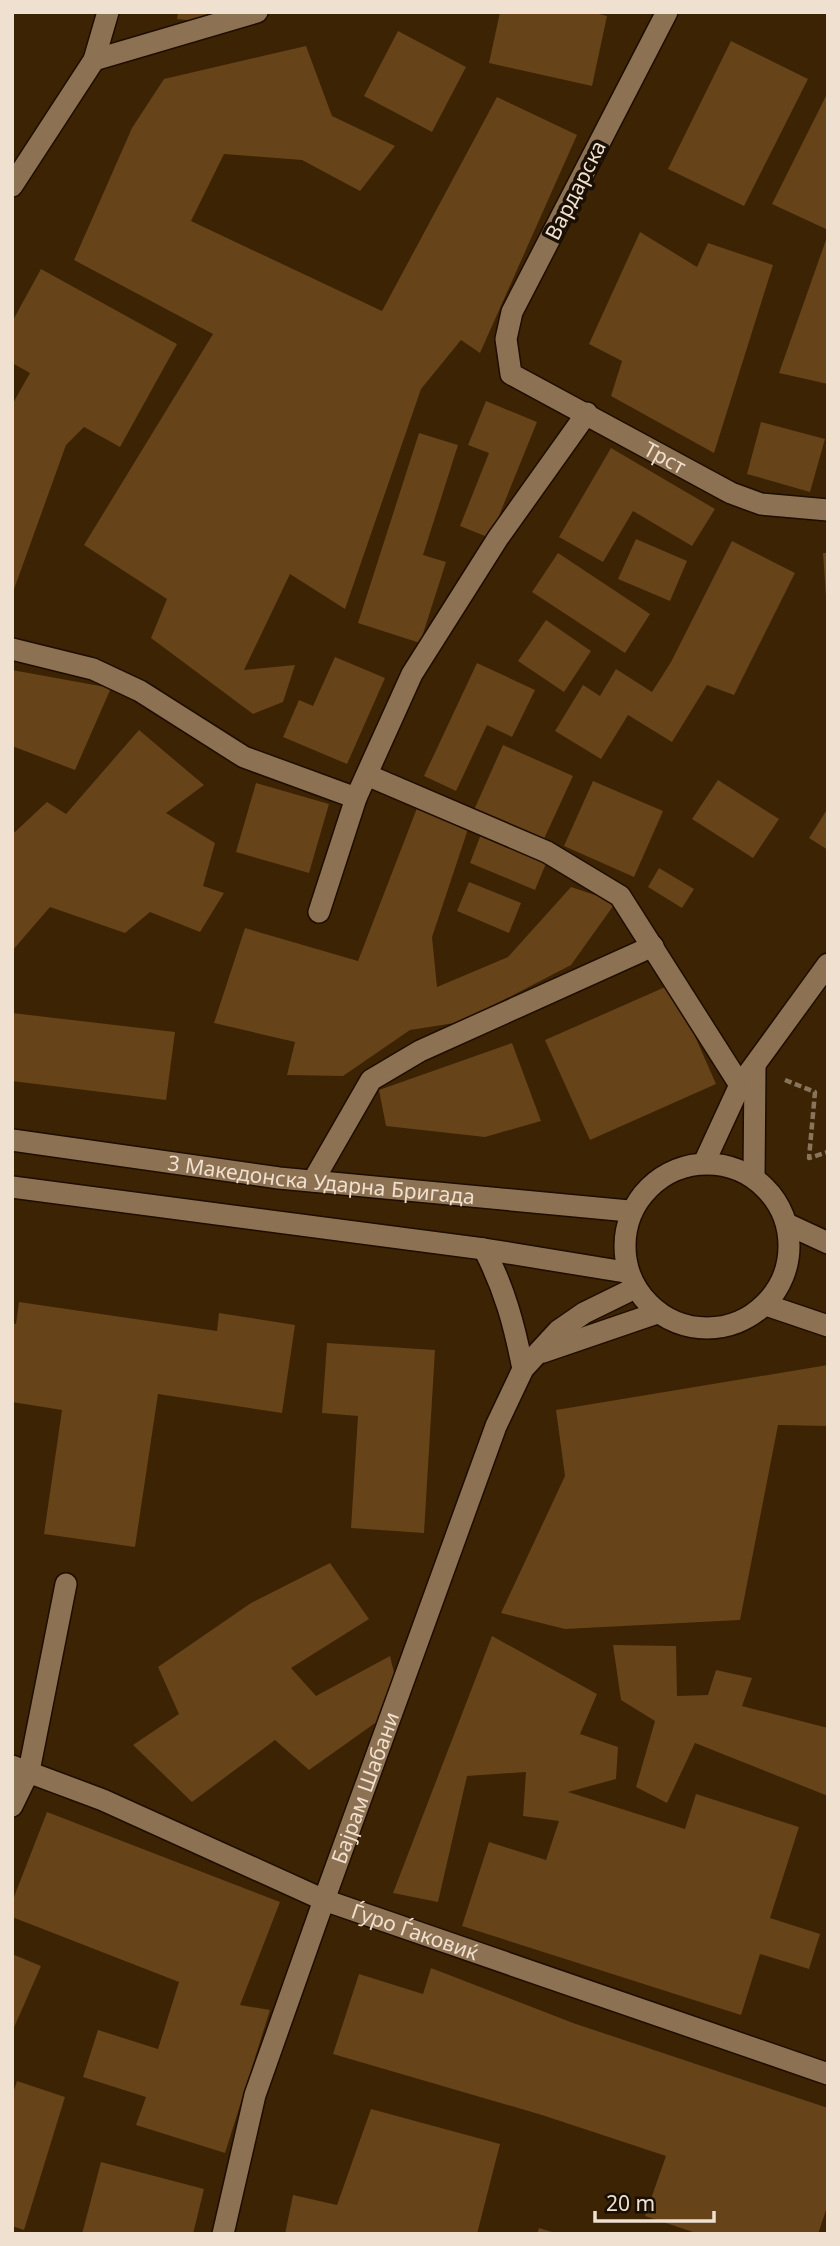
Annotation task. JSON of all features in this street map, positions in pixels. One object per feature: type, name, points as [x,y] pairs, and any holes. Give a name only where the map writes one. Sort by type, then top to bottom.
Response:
[{"type":"street","points":[[12,186],[93,60],[108,12]]},
{"type":"street","points":[[93,60],[257,12]]},
{"type":"street","name":"Вардарска","points":[[511,374],[506,339],[512,312],[667,12]]},
{"type":"street","name":"Трст","points":[[511,374],[731,493],[761,504],[828,510]]},
{"type":"street","points":[[319,912],[356,798],[412,674],[498,538],[587,413]]},
{"type":"street","points":[[12,649],[93,669],[140,691],[244,757],[356,798]]},
{"type":"street","points":[[367,775],[547,852],[620,896],[740,1085]]},
{"type":"street","points":[[313,1181],[372,1080],[420,1051],[653,946]]},
{"type":"street","points":[[704,1163],[740,1085],[755,1068],[828,964]]},
{"type":"street","points":[[754,1177],[755,1068]]},
{"type":"street","name":"3 Македонска Ударна Бригада","points":[[12,1140],[313,1181],[629,1211]]},
{"type":"street","points":[[704,1163],[730,1166],[754,1177],[775,1198],[787,1224],[790,1253],[782,1281],[766,1305],[732,1325],[693,1328],[657,1312],[630,1280],[624,1242],[629,1211],[639,1198],[667,1173],[704,1163]]},
{"type":"street","name":"3 Македонска Ударна Бригада","points":[[12,1187],[484,1249],[630,1280]]},
{"type":"street","points":[[787,1224],[828,1242]]},
{"type":"street","points":[[484,1249],[507,1298],[530,1361],[657,1312]]},
{"type":"street","name":"Бајрам Шабани","points":[[223,2234],[255,2095],[496,1426],[530,1361],[558,1331],[630,1280]]},
{"type":"street","points":[[766,1305],[828,1326]]},
{"type":"street","points":[[12,1806],[66,1584]]},
{"type":"street","name":"Ѓуро Ѓаковиќ","points":[[21,1769],[103,1800],[324,1900],[828,2074]]},
{"type":"path","points":[[755,1068],[814,1092],[809,1158],[828,1152]]},
{"type":"building","points":[[178,12],[214,12],[195,21],[177,19]]},
{"type":"building","points":[[500,12],[591,12],[607,16],[592,86],[489,63]]},
{"type":"building","points":[[398,31],[466,67],[432,132],[364,96]]},
{"type":"building","points":[[731,41],[808,79],[744,206],[668,169]]},
{"type":"building","points":[[306,46],[332,116],[395,146],[360,191],[302,160],[224,154],[191,221],[382,311],[497,97],[577,135],[480,353],[461,340],[421,389],[345,609],[290,574],[244,670],[295,665],[283,702],[253,714],[151,638],[167,599],[84,545],[213,334],[74,260],[132,128],[164,79]]},
{"type":"building","points":[[828,92],[828,230],[772,204]]},
{"type":"building","points":[[640,232],[697,267],[708,243],[773,265],[714,453],[611,396],[622,361],[589,344]]},
{"type":"building","points":[[828,237],[828,384],[779,373]]},
{"type":"building","points":[[41,269],[177,344],[120,447],[84,427],[66,445],[13,592],[12,405],[30,373],[12,363],[12,322]]},
{"type":"building","points":[[486,401],[537,422],[490,538],[460,526],[489,453],[468,445]]},
{"type":"building","points":[[761,422],[825,439],[810,492],[747,474]]},
{"type":"building","points":[[419,433],[458,445],[423,555],[446,562],[420,643],[358,623]]},
{"type":"building","points":[[611,448],[715,509],[692,546],[633,511],[603,562],[559,537]]},
{"type":"building","points":[[636,539],[687,561],[670,601],[618,579]]},
{"type":"building","points":[[732,541],[795,573],[734,695],[707,685],[672,742],[628,715],[601,759],[555,731],[583,685],[600,696],[616,669],[652,692],[671,662]]},
{"type":"building","points":[[558,553],[650,614],[625,653],[532,592]]},
{"type":"building","points":[[823,553],[828,553],[826,596]]},
{"type":"building","points":[[546,620],[591,651],[564,692],[518,661]]},
{"type":"building","points":[[335,657],[385,678],[347,764],[283,737],[299,700],[313,706]]},
{"type":"building","points":[[477,663],[535,690],[512,737],[487,725],[456,791],[424,776]]},
{"type":"building","points":[[12,670],[111,688],[75,770],[12,746]]},
{"type":"building","points":[[139,730],[204,785],[166,813],[215,843],[203,886],[224,893],[200,932],[150,912],[125,933],[50,907],[12,951],[12,831],[15,832],[47,802],[66,814]]},
{"type":"building","points":[[503,745],[573,776],[543,841],[474,810]]},
{"type":"building","points":[[718,780],[779,819],[753,858],[692,819]]},
{"type":"building","points":[[593,781],[663,811],[634,877],[564,846]]},
{"type":"building","points":[[256,783],[329,804],[309,873],[236,852]]},
{"type":"building","points":[[417,808],[469,826],[432,937],[437,987],[508,957],[571,887],[616,902],[571,965],[461,1022],[410,1030],[343,1076],[287,1075],[295,1042],[214,1023],[245,928],[358,961]]},
{"type":"building","points":[[828,808],[828,850],[809,838]]},
{"type":"building","points":[[481,834],[547,861],[535,890],[470,863]]},
{"type":"building","points":[[659,868],[694,889],[682,908],[648,887]]},
{"type":"building","points":[[469,882],[521,903],[509,933],[457,911]]},
{"type":"building","points":[[672,984],[716,1084],[590,1140],[545,1040]]},
{"type":"building","points":[[12,1013],[175,1032],[166,1100],[12,1081]]},
{"type":"building","points":[[512,1043],[541,1121],[485,1137],[386,1126],[379,1090]]},
{"type":"building","points":[[19,1302],[217,1331],[219,1313],[295,1325],[282,1413],[158,1394],[135,1547],[44,1534],[62,1410],[12,1402],[12,1323],[16,1324]]},
{"type":"building","points":[[327,1343],[435,1350],[424,1533],[351,1528],[358,1416],[322,1413]]},
{"type":"building","points":[[828,1365],[828,1426],[778,1425],[740,1620],[565,1629],[501,1613],[565,1476],[556,1410]]},
{"type":"building","points":[[330,1563],[369,1619],[291,1668],[316,1696],[390,1656],[398,1689],[378,1721],[309,1770],[275,1740],[192,1802],[133,1745],[179,1714],[158,1667],[251,1603]]},
{"type":"building","points":[[492,1636],[597,1694],[580,1734],[618,1747],[616,1779],[568,1792],[685,1829],[696,1794],[799,1827],[770,1918],[820,1934],[809,1969],[760,1954],[741,2015],[462,1926],[489,1842],[546,1860],[559,1821],[523,1816],[526,1772],[467,1776],[438,1902],[393,1893]]},
{"type":"building","points":[[613,1645],[676,1646],[677,1696],[708,1695],[716,1670],[752,1678],[742,1706],[828,1728],[828,1796],[695,1743],[667,1803],[636,1787],[655,1721],[621,1700]]},
{"type":"building","points":[[47,1812],[280,1902],[240,2005],[270,2010],[225,2153],[136,2125],[146,2097],[83,2077],[98,2030],[158,2049],[179,1982],[12,1917],[12,1902]]},
{"type":"building","points":[[12,1954],[41,1966],[12,2032]]},
{"type":"building","points":[[431,1968],[573,2023],[828,2108],[828,2204],[818,2234],[699,2234],[645,2216],[666,2156],[542,2115],[333,2054],[359,1974],[423,1994]]},
{"type":"building","points":[[17,2081],[65,2097],[24,2230],[12,2226],[12,2096]]},
{"type":"building","points":[[371,2109],[500,2144],[477,2234],[285,2234],[293,2195],[337,2205]]},
{"type":"building","points":[[101,2162],[204,2189],[193,2234],[82,2234]]},
{"type":"building","points":[[539,2228],[555,2233],[555,2234],[537,2234]]}]
